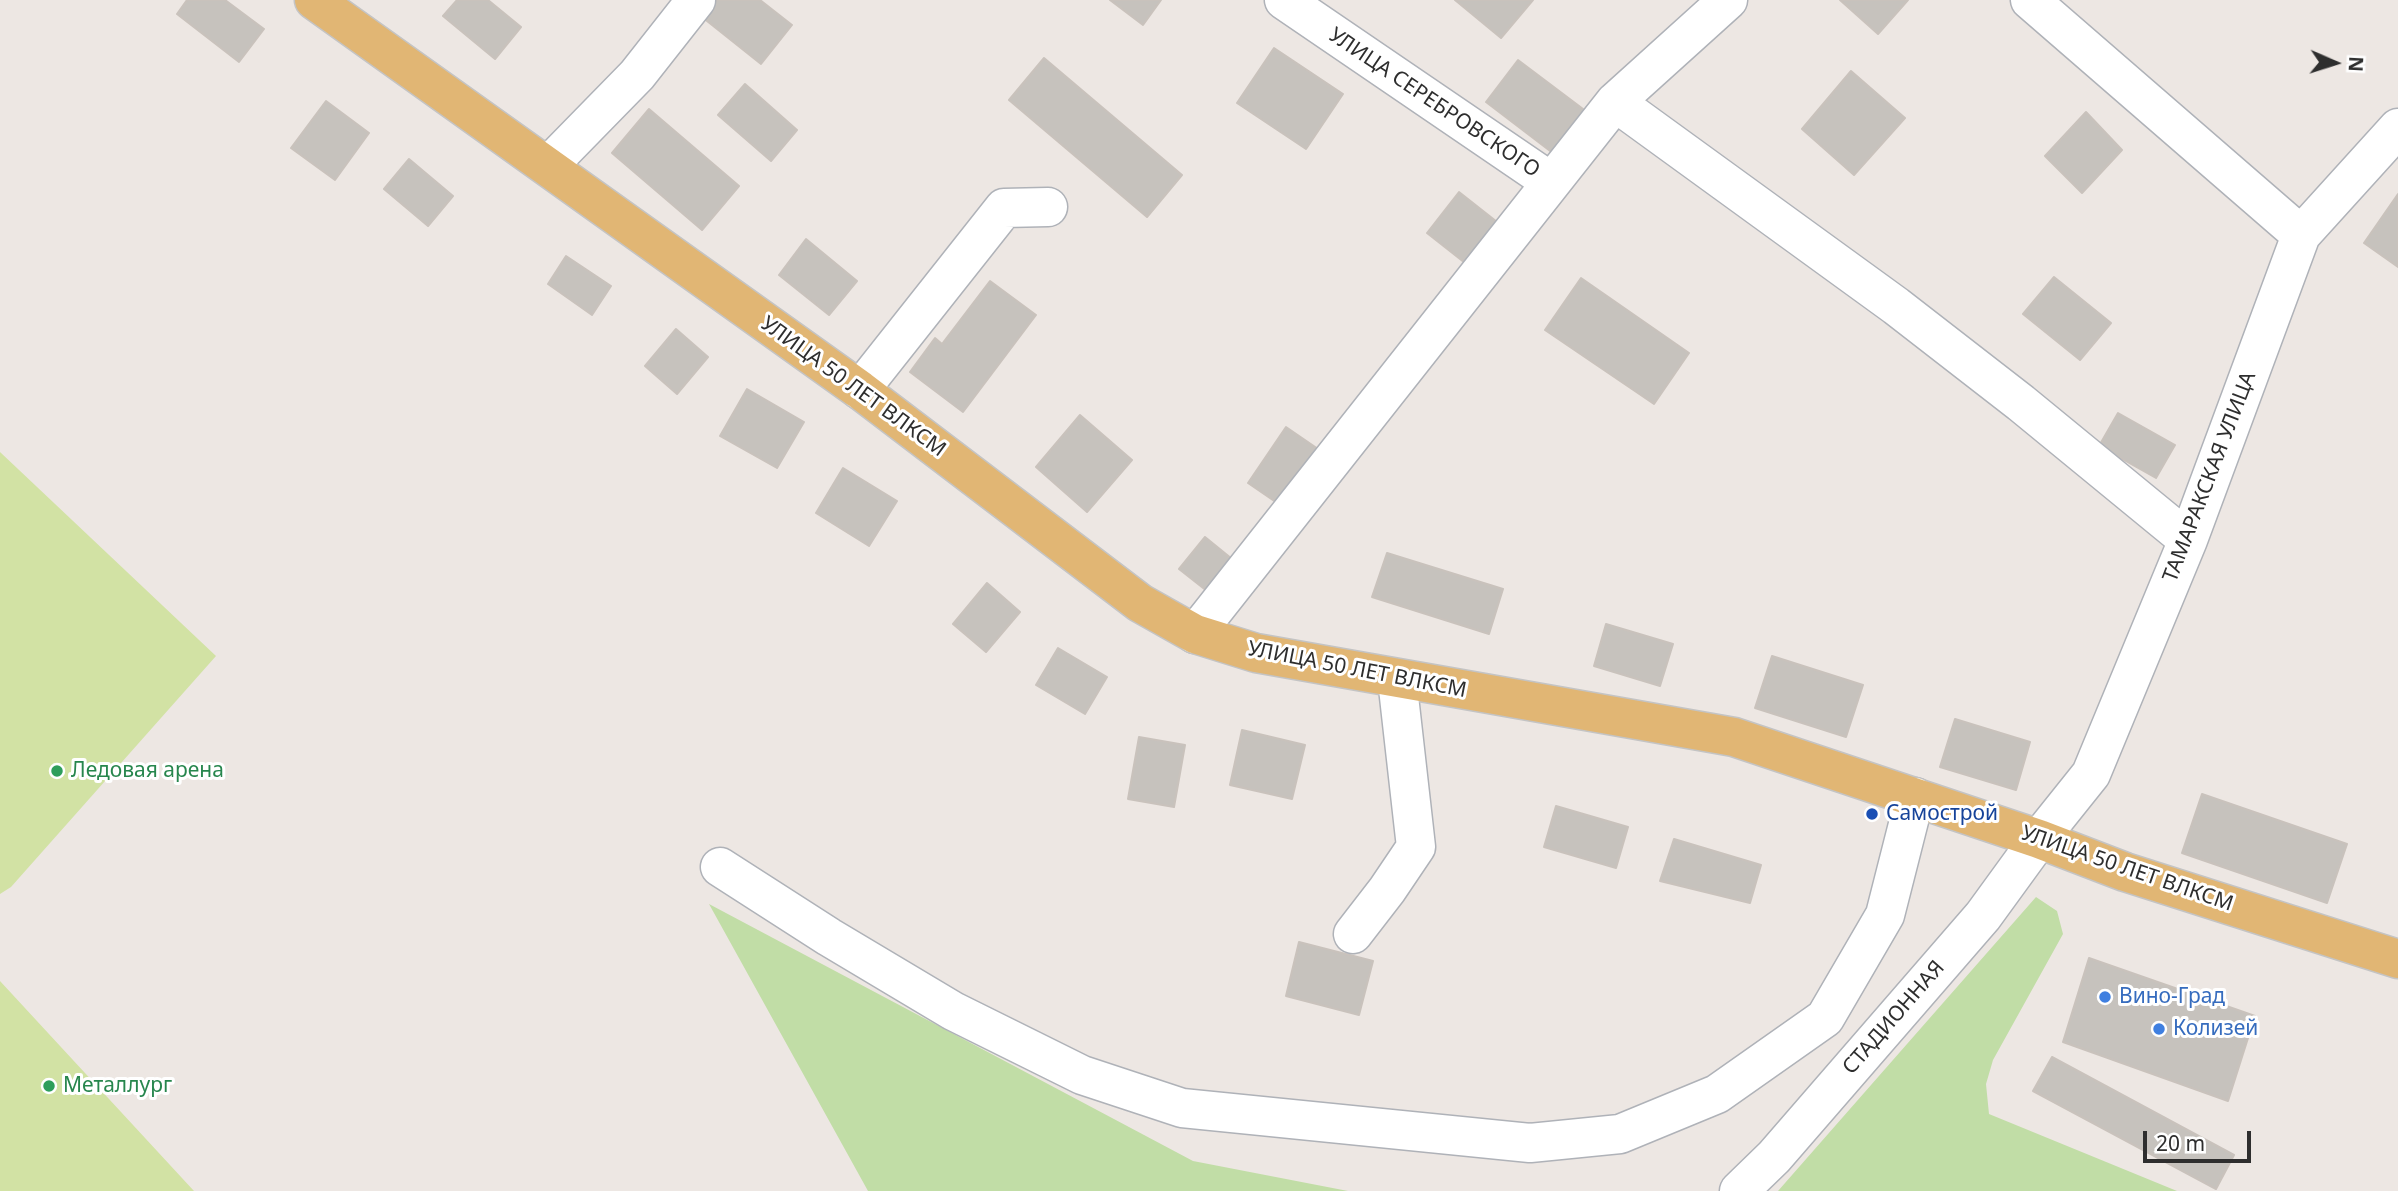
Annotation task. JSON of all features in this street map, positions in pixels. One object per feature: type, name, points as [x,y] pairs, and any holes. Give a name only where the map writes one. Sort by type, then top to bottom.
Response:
[{"type":"main road","name":"УЛИЦА 50 ЛЕТ ВЛКСМ","points":[[314,0],[860,390],[1140,603],[1195,634],[1256,653],[1734,737],[2039,839],[2125,872],[2398,959]]},
{"type":"street","points":[[548,166],[637,75],[696,0]]},
{"type":"street","name":"УЛИЦА СЕРЕБРОВСКОГО","points":[[1284,0],[1551,182]]},
{"type":"street","points":[[1195,634],[1615,102],[1728,0]]},
{"type":"street","points":[[2030,0],[2301,235]]},
{"type":"street","points":[[1615,102],[1896,306],[2188,540]]},
{"type":"street","name":"ТАМАРАКСКАЯ УЛИЦА","points":[[2039,839],[2091,774],[2188,540],[2301,235],[2398,128]]},
{"type":"street","points":[[860,390],[1004,208],[1048,207]]},
{"type":"street","points":[[1353,934],[1416,847],[1397,679]]},
{"type":"street","points":[[720,867],[828,937],[953,1010],[1082,1074],[1182,1108],[1530,1143],[1620,1133],[1717,1094],[1825,1018],[1885,915],[1915,797]]},
{"type":"street","name":"СТАДИОННАЯ","points":[[1740,1191],[1774,1157],[1983,916],[2039,839]]},
{"type":"green space","name":"Ледовая арена","points":[[0,452],[216,656],[11,887],[0,894]]},
{"type":"green space","points":[[2036,897],[2057,911],[2063,934],[1993,1060],[1986,1084],[1989,1114],[2177,1191],[1778,1191]]},
{"type":"green space","points":[[709,904],[1193,1161],[1348,1191],[868,1191]]},
{"type":"green space","name":"Металлург","points":[[0,981],[194,1191],[0,1191]]},
{"type":"building","points":[[187,0],[225,0],[264,29],[239,62],[177,14]]},
{"type":"building","points":[[457,0],[488,0],[521,27],[495,59],[443,16]]},
{"type":"building","points":[[716,0],[760,0],[792,25],[761,64],[702,17]]},
{"type":"building","points":[[1110,0],[1161,0],[1143,25]]},
{"type":"building","points":[[1455,0],[1533,0],[1501,38]]},
{"type":"building","points":[[1840,0],[1908,0],[1878,34]]},
{"type":"building","points":[[1274,48],[1343,94],[1306,149],[1237,103]]},
{"type":"building","points":[[1044,58],[1182,175],[1147,217],[1009,100]]},
{"type":"building","points":[[1518,60],[1591,115],[1558,157],[1486,102]]},
{"type":"building","points":[[1851,71],[1905,118],[1854,175],[1802,129]]},
{"type":"building","points":[[745,84],[797,130],[771,161],[718,115]]},
{"type":"building","points":[[326,101],[369,133],[335,180],[291,148]]},
{"type":"building","points":[[649,109],[739,186],[702,230],[612,153]]},
{"type":"building","points":[[2086,112],[2122,150],[2082,193],[2045,156]]},
{"type":"building","points":[[409,159],[453,196],[428,226],[384,189]]},
{"type":"building","points":[[1459,192],[1506,229],[1474,270],[1427,233]]},
{"type":"building","points":[[2398,194],[2398,267],[2364,243]]},
{"type":"building","points":[[806,239],[857,281],[829,315],[779,275]]},
{"type":"building","points":[[566,256],[611,286],[592,315],[548,284]]},
{"type":"building","points":[[2054,277],[2111,323],[2080,360],[2023,314]]},
{"type":"building","points":[[1581,278],[1689,353],[1654,404],[1545,330]]},
{"type":"building","points":[[990,281],[1036,315],[963,412],[910,372],[935,338],[942,344]]},
{"type":"building","points":[[676,329],[708,357],[677,394],[645,366]]},
{"type":"building","points":[[747,389],[804,422],[777,468],[720,436]]},
{"type":"building","points":[[2118,413],[2175,445],[2156,478],[2099,446]]},
{"type":"building","points":[[1080,415],[1132,460],[1087,512],[1036,467]]},
{"type":"building","points":[[1286,427],[1321,451],[1283,507],[1248,483]]},
{"type":"building","points":[[843,468],[897,501],[869,546],[816,513]]},
{"type":"building","points":[[1205,537],[1237,563],[1212,595],[1179,569]]},
{"type":"building","points":[[1387,553],[1503,589],[1489,634],[1372,597]]},
{"type":"building","points":[[987,583],[1020,612],[986,652],[953,624]]},
{"type":"building","points":[[1606,624],[1673,644],[1660,686],[1594,666]]},
{"type":"building","points":[[1058,648],[1107,677],[1085,714],[1036,685]]},
{"type":"building","points":[[1772,656],[1863,685],[1846,737],[1755,708]]},
{"type":"building","points":[[1955,719],[2030,742],[2016,790],[1940,767]]},
{"type":"building","points":[[1242,730],[1305,745],[1292,799],[1230,785]]},
{"type":"building","points":[[1139,737],[1185,745],[1174,807],[1128,799]]},
{"type":"building","points":[[2202,794],[2347,844],[2327,903],[2182,853]]},
{"type":"building","points":[[1556,806],[1628,827],[1616,868],[1544,847]]},
{"type":"building","points":[[1674,839],[1761,865],[1750,903],[1660,881]]},
{"type":"building","points":[[1299,942],[1373,961],[1359,1015],[1286,996]]},
{"type":"building","name":"Колизей","points":[[2089,958],[2255,1016],[2228,1101],[2063,1042]]},
{"type":"building","points":[[2052,1057],[2234,1155],[2216,1189],[2033,1091]]},
{"type":"place","name":"Ледовая арена","points":[[57,771]]},
{"type":"place","name":"Самострой","points":[[1872,814]]},
{"type":"place","name":"Вино-Град","points":[[2105,997]]},
{"type":"place","name":"Колизей","points":[[2159,1029]]},
{"type":"place","name":"Металлург","points":[[49,1086]]}]
